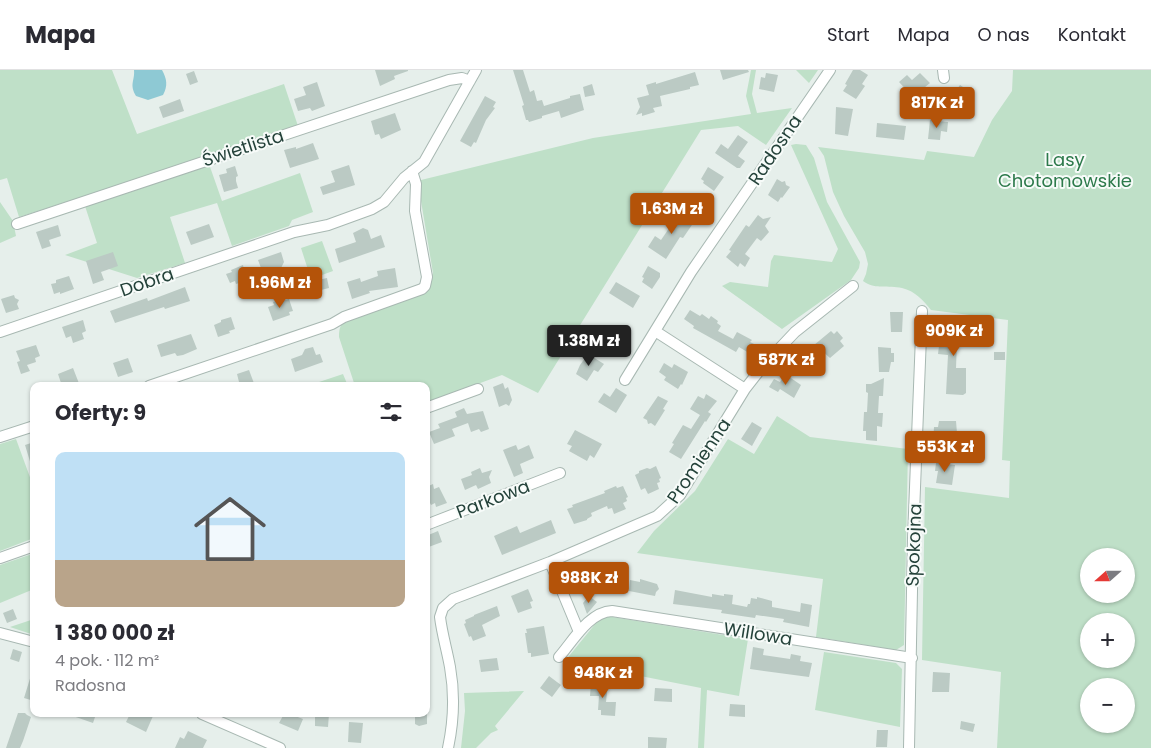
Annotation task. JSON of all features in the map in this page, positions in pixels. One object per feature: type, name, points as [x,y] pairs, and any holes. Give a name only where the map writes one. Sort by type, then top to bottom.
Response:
[{"type":"street","name":"Dobra","points":[[0,332],[294,232],[328,225],[372,209],[390,196],[404,178],[430,155],[476,70]]},
{"type":"street","name":"Radosna","points":[[625,380],[691,272],[830,70]]},
{"type":"street","name":"Świetlista","points":[[17,224],[449,80],[462,78],[470,81]]},
{"type":"street","points":[[161,382],[332,324],[344,317],[422,289],[425,286],[427,277],[415,212],[416,184],[412,171]]},
{"type":"street","name":"Promienna","points":[[448,748],[453,721],[453,697],[450,669],[440,617],[443,608],[453,599],[550,562],[657,516],[667,509],[680,495],[746,389],[763,366],[795,332],[853,286]]},
{"type":"street","name":"Spokojna","points":[[909,748],[913,538],[922,311]]},
{"type":"street","points":[[655,331],[746,389]]},
{"type":"street","points":[[430,407],[478,389]]},
{"type":"street","points":[[0,438],[30,427]]},
{"type":"street","name":"Parkowa","points":[[430,523],[560,473]]},
{"type":"street","points":[[0,558],[30,547]]},
{"type":"street","points":[[550,562],[580,632],[559,657]]},
{"type":"street","name":"Willowa","points":[[580,632],[600,614],[612,611],[912,658]]},
{"type":"street","points":[[0,633],[30,641]]},
{"type":"street","points":[[209,717],[280,748]]},
{"type":"green space","points":[[0,70],[112,70],[137,134],[284,84],[298,126],[153,175],[19,217],[7,178],[0,180]]},
{"type":"green space","points":[[751,70],[756,70],[752,94],[757,113],[792,108],[766,145],[738,126],[701,130],[538,393],[502,375],[430,402],[430,382],[354,382],[339,337],[342,323],[346,319],[424,293],[433,273],[421,201],[421,180],[593,138],[751,114],[746,96]]},
{"type":"green space","points":[[796,70],[818,70],[809,83]]},
{"type":"green space","name":"Lasy Chotomowskie","points":[[1013,70],[1151,70],[1151,748],[997,748],[1001,672],[922,660],[925,487],[1009,498],[1010,461],[1002,460],[1008,320],[931,310],[918,296],[907,289],[882,287],[863,281],[868,264],[865,252],[844,216],[833,192],[824,156],[818,147],[924,160],[927,151],[974,157],[992,120],[1012,91]]},
{"type":"green space","points":[[791,145],[806,145],[814,158],[827,202],[860,262],[859,268],[851,280],[782,329],[722,286],[730,282],[768,287],[771,261],[774,255],[832,262],[838,249]]},
{"type":"green space","points":[[209,164],[222,201],[300,173],[313,212],[292,220],[289,226],[232,246],[217,203],[170,217],[185,263],[137,278],[65,255],[97,243],[85,206]]},
{"type":"green space","points":[[0,202],[13,221],[16,236],[0,243]]},
{"type":"green space","points":[[322,241],[333,271],[311,279],[301,248]]},
{"type":"green space","points":[[343,374],[346,382],[319,382]]},
{"type":"green space","points":[[777,416],[810,437],[908,449],[904,645],[896,650],[816,637],[823,579],[637,553],[654,531],[695,491],[728,439],[754,454]]},
{"type":"green space","points":[[16,439],[30,477],[30,540],[0,551],[0,444]]},
{"type":"green space","points":[[30,555],[30,591],[0,603],[0,565]]},
{"type":"green space","points":[[606,616],[748,639],[739,696],[707,690],[704,748],[698,748],[701,688],[565,661],[600,618]]},
{"type":"green space","points":[[30,620],[30,634],[10,627]]},
{"type":"green space","points":[[824,652],[896,663],[902,669],[900,727],[815,710]]},
{"type":"green space","points":[[524,691],[495,726],[498,730],[491,733],[476,748],[461,748],[465,711],[464,693]]},
{"type":"water","points":[[134,70],[162,70],[166,82],[166,89],[163,95],[148,100],[136,96],[133,85]]},
{"type":"building","points":[[375,70],[408,71],[394,76],[395,79],[380,86]]},
{"type":"building","points":[[513,70],[523,70],[530,92],[534,90],[537,101],[542,100],[544,106],[580,94],[584,110],[561,118],[559,111],[529,122],[526,120],[522,106],[524,105]]},
{"type":"building","points":[[720,70],[748,70],[749,72],[723,80]]},
{"type":"building","points":[[853,70],[860,70],[868,75],[862,84],[865,86],[856,99],[843,91]]},
{"type":"building","points":[[194,71],[198,82],[190,85],[186,74]]},
{"type":"building","points":[[695,72],[699,85],[660,96],[662,106],[653,108],[655,112],[642,116],[642,113],[636,115],[640,107],[637,98],[649,95],[646,85],[656,82],[656,84]]},
{"type":"building","points":[[766,73],[778,75],[774,92],[759,89],[761,77],[765,78]]},
{"type":"building","points":[[920,73],[930,83],[913,97],[899,82],[907,75],[912,80]]},
{"type":"building","points":[[317,82],[325,106],[312,111],[310,108],[298,111],[294,99],[306,95],[303,87]]},
{"type":"building","points":[[592,84],[595,95],[585,97],[583,87]]},
{"type":"building","points":[[960,85],[972,93],[967,100],[965,99],[960,106],[957,104],[954,109],[946,104]]},
{"type":"building","points":[[485,96],[496,102],[493,107],[495,108],[486,120],[476,143],[474,142],[471,147],[460,141]]},
{"type":"building","points":[[180,99],[184,111],[163,118],[159,107]]},
{"type":"building","points":[[836,107],[853,109],[848,136],[835,134]]},
{"type":"building","points":[[395,113],[401,130],[381,139],[379,134],[375,135],[371,121]]},
{"type":"building","points":[[930,120],[948,122],[947,132],[941,131],[940,140],[928,139]]},
{"type":"building","points":[[877,123],[906,126],[904,140],[876,137]]},
{"type":"building","points":[[738,135],[748,142],[738,156],[745,161],[740,168],[737,168],[715,153],[721,144],[728,149]]},
{"type":"building","points":[[313,143],[319,159],[290,168],[284,150],[296,147],[296,149]]},
{"type":"building","points":[[349,165],[355,185],[323,195],[320,187],[335,182],[331,171]]},
{"type":"building","points":[[235,166],[238,176],[236,181],[238,188],[224,192],[219,175],[227,173],[226,169]]},
{"type":"building","points":[[708,167],[724,177],[714,191],[703,183],[704,181],[701,179]]},
{"type":"building","points":[[777,179],[782,182],[785,181],[786,185],[790,187],[778,202],[768,195]]},
{"type":"building","points":[[678,211],[694,222],[683,238],[680,237],[666,259],[648,247],[655,236],[661,240],[672,224],[668,222],[673,214],[675,216]]},
{"type":"building","points":[[758,215],[763,219],[771,217],[765,226],[769,232],[761,241],[757,238],[745,254],[750,258],[745,267],[740,263],[738,267],[726,257],[746,225],[749,227]]},
{"type":"building","points":[[209,224],[214,237],[191,245],[186,232]]},
{"type":"building","points":[[58,225],[61,236],[49,240],[51,246],[42,249],[36,232]]},
{"type":"building","points":[[363,228],[368,230],[371,239],[381,235],[385,247],[339,263],[335,249],[356,242],[353,233]]},
{"type":"building","points":[[113,252],[118,266],[101,272],[104,280],[93,284],[86,261]]},
{"type":"building","points":[[281,252],[284,262],[281,268],[276,270],[277,272],[264,276],[258,260]]},
{"type":"building","points":[[243,265],[244,270],[248,272],[246,276],[248,280],[236,284],[235,281],[230,283],[226,274]]},
{"type":"building","points":[[648,266],[660,273],[660,277],[652,289],[642,282],[644,278],[642,277]]},
{"type":"building","points":[[395,268],[398,287],[369,291],[370,293],[352,299],[347,282],[360,278],[361,282],[378,276],[377,271]]},
{"type":"building","points":[[69,276],[74,289],[54,294],[51,284],[56,283],[56,280]]},
{"type":"building","points":[[327,278],[329,288],[321,290],[318,280]]},
{"type":"building","points":[[616,282],[640,296],[633,308],[609,293]]},
{"type":"building","points":[[185,287],[190,301],[165,309],[164,307],[115,323],[110,311],[147,298],[148,301]]},
{"type":"building","points":[[14,295],[19,300],[17,304],[19,309],[6,313],[1,299]]},
{"type":"building","points":[[282,299],[282,301],[289,299],[293,311],[289,312],[290,315],[273,321],[268,307],[274,305],[273,302]]},
{"type":"building","points":[[690,310],[700,316],[702,314],[709,319],[711,316],[721,326],[718,331],[733,339],[737,332],[752,340],[750,342],[754,344],[749,353],[739,347],[736,352],[693,328],[694,326],[684,319]]},
{"type":"building","points":[[890,312],[903,312],[902,332],[891,332]]},
{"type":"building","points":[[231,317],[235,329],[218,337],[214,325],[221,322],[221,320]]},
{"type":"building","points":[[946,318],[964,319],[963,335],[957,341],[956,368],[966,368],[966,393],[963,395],[946,394],[948,355],[938,354],[939,346],[945,346]]},
{"type":"building","points":[[83,320],[86,331],[82,333],[84,339],[73,343],[71,336],[66,338],[62,327]]},
{"type":"building","points":[[613,325],[631,336],[626,344],[623,342],[616,353],[605,346],[612,335],[608,333]]},
{"type":"building","points":[[831,331],[834,334],[837,331],[843,338],[840,341],[844,346],[830,358],[821,350],[802,371],[790,359],[804,346],[808,350]]},
{"type":"building","points":[[191,334],[197,349],[183,355],[177,356],[175,353],[161,357],[157,345]]},
{"type":"building","points":[[36,345],[40,356],[35,358],[36,362],[27,365],[30,371],[21,374],[17,362],[20,361],[16,351]]},
{"type":"building","points":[[313,347],[316,355],[320,354],[323,362],[295,372],[291,359],[302,355],[305,349]]},
{"type":"building","points":[[878,347],[891,348],[891,353],[894,353],[894,362],[891,362],[889,372],[879,372]]},
{"type":"building","points":[[994,352],[1005,352],[1005,360],[994,360]]},
{"type":"building","points":[[588,354],[604,364],[598,372],[594,370],[587,381],[576,374]]},
{"type":"building","points":[[128,358],[133,372],[118,377],[113,363]]},
{"type":"building","points":[[664,363],[672,368],[674,364],[688,372],[678,389],[664,380],[666,377],[659,372]]},
{"type":"building","points":[[73,368],[78,382],[61,382],[58,374]]},
{"type":"building","points":[[249,370],[254,382],[239,382],[237,374]]},
{"type":"building","points":[[785,374],[801,385],[794,398],[780,389],[778,392],[769,387],[774,379],[780,382]]},
{"type":"building","points":[[884,378],[883,396],[879,396],[878,413],[883,413],[882,427],[877,426],[877,441],[866,440],[866,431],[863,431],[864,412],[867,412],[868,393],[866,392],[866,384],[871,384]]},
{"type":"building","points":[[503,383],[505,389],[508,387],[512,400],[509,406],[506,404],[499,407],[493,387]]},
{"type":"building","points":[[616,388],[627,395],[616,413],[598,402],[604,393],[610,397]]},
{"type":"building","points":[[706,394],[717,401],[708,412],[711,414],[681,459],[669,452],[674,444],[672,443],[683,425],[691,429],[700,415],[690,409],[698,396],[704,399]]},
{"type":"building","points":[[658,396],[668,401],[655,426],[651,423],[648,424],[647,420],[643,418]]},
{"type":"building","points":[[464,408],[467,414],[483,411],[489,429],[481,432],[479,429],[471,432],[468,423],[452,429],[455,436],[434,444],[430,432],[440,428],[438,424],[457,417],[455,412]]},
{"type":"building","points":[[939,421],[956,421],[958,445],[933,444],[934,427],[938,427]]},
{"type":"building","points":[[752,422],[762,428],[752,446],[741,439]]},
{"type":"building","points":[[575,430],[602,444],[594,458],[590,455],[587,461],[569,451],[572,446],[567,444]]},
{"type":"building","points":[[30,443],[30,461],[25,445]]},
{"type":"building","points":[[516,445],[518,450],[529,445],[534,458],[520,464],[523,473],[514,477],[503,450]]},
{"type":"building","points":[[943,461],[946,464],[955,465],[952,485],[936,483],[938,471],[935,471],[936,463]]},
{"type":"building","points":[[656,466],[661,478],[659,479],[660,482],[657,483],[659,489],[648,494],[645,488],[641,490],[635,475],[639,471]]},
{"type":"building","points":[[480,468],[482,473],[492,470],[489,477],[491,483],[478,489],[476,485],[465,490],[461,479],[472,475],[471,472]]},
{"type":"building","points":[[433,484],[434,489],[439,487],[447,503],[436,507],[435,503],[431,505],[430,485]]},
{"type":"building","points":[[616,486],[617,488],[623,486],[628,497],[626,498],[627,501],[623,503],[626,509],[614,514],[612,508],[608,509],[607,506],[591,513],[592,516],[587,520],[574,524],[567,509],[573,507],[572,505],[605,493],[604,491]]},
{"type":"building","points":[[551,520],[556,533],[502,555],[494,536],[517,526],[520,533]]},
{"type":"building","points":[[438,531],[442,542],[430,546],[430,534]]},
{"type":"building","points":[[593,565],[601,584],[583,593],[575,573]]},
{"type":"building","points":[[640,579],[657,584],[659,589],[655,596],[629,591],[630,580],[640,582]]},
{"type":"building","points":[[528,589],[533,601],[530,602],[532,608],[518,613],[511,596]]},
{"type":"building","points":[[675,590],[712,597],[712,594],[733,595],[732,604],[747,607],[750,604],[751,598],[757,599],[757,597],[772,601],[772,607],[800,612],[801,603],[812,605],[809,627],[783,622],[784,619],[756,615],[755,618],[721,613],[722,610],[673,604]]},
{"type":"building","points":[[589,596],[597,602],[587,614],[583,603]]},
{"type":"building","points":[[497,606],[500,616],[482,625],[486,636],[473,641],[471,636],[469,637],[464,624],[466,623],[465,620]]},
{"type":"building","points":[[13,609],[17,619],[7,623],[3,613]]},
{"type":"building","points":[[544,626],[549,654],[531,657],[531,653],[528,653],[526,629]]},
{"type":"building","points":[[753,647],[764,649],[763,655],[790,659],[791,654],[801,656],[800,661],[812,663],[809,677],[750,669]]},
{"type":"building","points":[[13,649],[22,652],[19,662],[10,659]]},
{"type":"building","points":[[497,658],[499,670],[481,672],[479,660]]},
{"type":"building","points":[[933,672],[950,673],[949,692],[932,692]]},
{"type":"building","points":[[549,676],[561,685],[552,697],[540,688]]},
{"type":"building","points":[[30,678],[30,700],[24,698]]},
{"type":"building","points":[[591,683],[608,683],[606,702],[616,702],[615,716],[601,715],[601,710],[598,710],[599,696],[590,696]]},
{"type":"building","points":[[655,688],[672,689],[672,702],[654,701]]},
{"type":"building","points":[[730,704],[745,705],[745,717],[729,716]]},
{"type":"building","points":[[18,713],[25,713],[31,717],[20,748],[6,748]]},
{"type":"building","points":[[76,717],[95,717],[93,723]]},
{"type":"building","points":[[128,717],[153,717],[146,732],[126,722]]},
{"type":"building","points":[[282,717],[303,719],[298,731],[279,723]]},
{"type":"building","points":[[315,717],[329,717],[328,727],[315,726]]},
{"type":"building","points":[[415,717],[427,717],[427,724],[419,726],[415,724]]},
{"type":"building","points":[[961,721],[975,724],[973,732],[960,729]]},
{"type":"building","points":[[349,722],[363,723],[361,743],[348,742]]},
{"type":"building","points":[[877,730],[888,730],[887,747],[876,747]]},
{"type":"building","points":[[188,731],[207,740],[203,748],[175,748],[180,737],[184,739]]},
{"type":"building","points":[[648,737],[667,738],[666,748],[648,748]]}]
